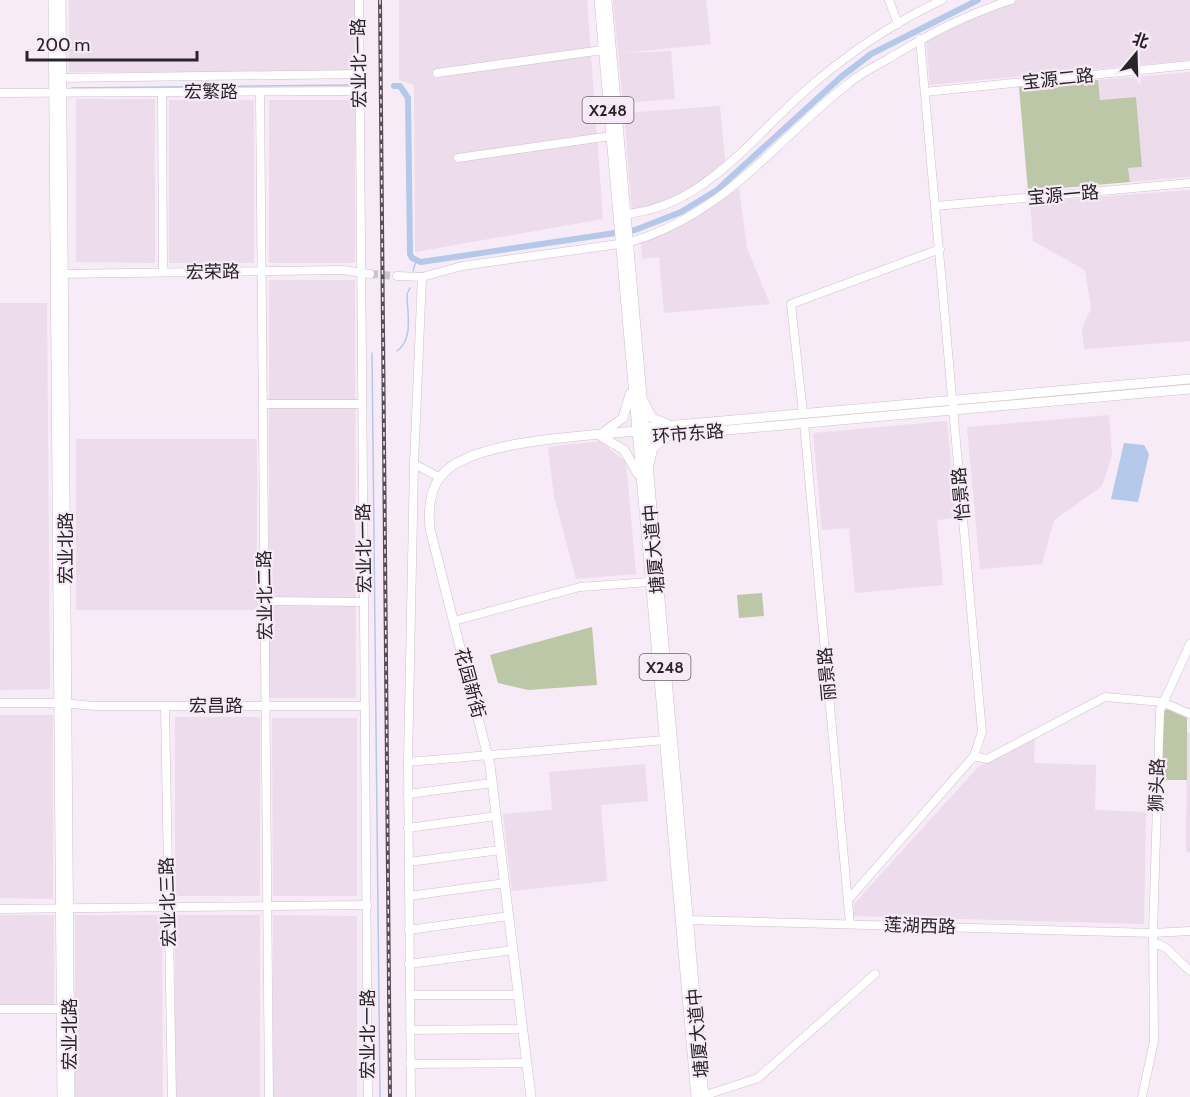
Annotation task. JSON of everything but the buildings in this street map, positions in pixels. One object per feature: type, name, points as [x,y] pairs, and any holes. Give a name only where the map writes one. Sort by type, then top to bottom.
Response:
[{"type":"main road","name":"宏业北路","points":[[53,0],[58,78]]},
{"type":"main road","name":"宏业北路","points":[[61,0],[58,93],[63,703],[70,1097]]},
{"type":"main road","name":"塘厦大道中","points":[[599,0],[610,136],[622,218]]},
{"type":"main road","name":"塘厦大道中","points":[[607,0],[623,241],[641,432],[650,582],[699,1095]]},
{"type":"main road","name":"环市东路","points":[[953,405],[1190,379]]},
{"type":"main road","points":[[636,387],[650,416],[659,422],[672,425]]},
{"type":"main road","points":[[599,435],[614,427],[623,418],[636,387]]},
{"type":"main road","name":"环市东路","points":[[641,432],[672,425],[803,418],[1190,389]]},
{"type":"main road","name":"环市东路","points":[[641,432],[668,436],[803,418]]},
{"type":"main road","points":[[439,477],[449,467],[471,456],[513,444],[641,432]]},
{"type":"main road","points":[[599,435],[624,450],[644,479]]},
{"type":"main road","points":[[644,479],[651,452],[668,436]]},
{"type":"main road","name":"花园新街","points":[[439,477],[430,496],[428,512],[488,755],[531,1097]]},
{"type":"main road","name":"塘厦大道中","points":[[644,479],[688,920],[699,1095]]},
{"type":"main road","name":"宏业北路","points":[[62,1097],[65,910]]},
{"type":"street","name":"宏业北一路","points":[[358,0],[368,1097]]},
{"type":"street","points":[[889,0],[898,24]]},
{"type":"street","points":[[622,218],[663,208],[700,187],[839,63],[898,24],[942,0]]},
{"type":"street","points":[[398,276],[422,277],[462,266],[656,234],[712,204],[737,185],[788,135],[852,80],[920,39],[966,15],[1011,0]]},
{"type":"street","name":"怡景路","points":[[848,900],[974,756],[982,732],[920,39]]},
{"type":"street","points":[[437,73],[603,50]]},
{"type":"street","name":"宝源二路","points":[[925,92],[1190,66]]},
{"type":"street","points":[[58,78],[359,74]]},
{"type":"street","name":"宏繁路","points":[[0,93],[359,91]]},
{"type":"street","name":"宏业北二路","points":[[260,92],[269,1097]]},
{"type":"street","points":[[162,93],[163,272]]},
{"type":"street","points":[[458,158],[610,136]]},
{"type":"street","name":"宝源一路","points":[[936,206],[1190,183]]},
{"type":"street","name":"丽景路","points":[[850,924],[791,304],[940,249]]},
{"type":"street","name":"宏荣路","points":[[60,274],[343,270],[370,274]]},
{"type":"street","points":[[411,1097],[408,762],[414,464],[422,277]]},
{"type":"street","points":[[263,404],[362,404]]},
{"type":"street","points":[[414,464],[439,477]]},
{"type":"street","points":[[454,621],[580,587],[650,582]]},
{"type":"street","points":[[265,602],[364,602]]},
{"type":"street","name":"狮头路","points":[[1142,1097],[1154,1041],[1153,933],[1158,727],[1162,702],[1190,644]]},
{"type":"street","points":[[974,756],[987,759],[1105,697],[1162,702],[1190,714]]},
{"type":"street","name":"宏昌路","points":[[0,703],[63,703],[95,706],[365,706]]},
{"type":"street","name":"宏业北三路","points":[[165,706],[166,897],[169,908],[172,1097]]},
{"type":"street","points":[[408,762],[664,740]]},
{"type":"street","points":[[408,794],[492,783]]},
{"type":"street","points":[[408,828],[496,816]]},
{"type":"street","points":[[409,862],[500,850]]},
{"type":"street","points":[[409,896],[504,883]]},
{"type":"street","points":[[0,909],[367,905]]},
{"type":"street","points":[[409,930],[509,916]]},
{"type":"street","name":"莲湖西路","points":[[688,920],[1153,933],[1190,931]]},
{"type":"street","points":[[1153,942],[1166,948],[1190,971]]},
{"type":"street","points":[[410,964],[513,950]]},
{"type":"street","points":[[699,1095],[758,1078],[875,974]]},
{"type":"street","points":[[410,995],[518,995]]},
{"type":"street","points":[[0,1009],[62,1009]]},
{"type":"street","points":[[410,1030],[522,1029]]},
{"type":"street","points":[[411,1064],[527,1063]]},
{"type":"shaded area","points":[[69,0],[355,0],[355,72],[69,72]]},
{"type":"shaded area","points":[[399,0],[587,0],[603,219],[415,252],[414,85],[399,80]]},
{"type":"shaded area","points":[[613,0],[706,0],[711,44],[622,53],[671,51],[675,99],[623,103]]},
{"type":"shaded area","points":[[1019,0],[1190,0],[1190,60],[930,85],[926,39],[967,17]]},
{"type":"shaded area","points":[[1190,72],[1190,177],[1130,182],[1128,168],[1142,167],[1136,97],[1100,100],[1098,80]]},
{"type":"shaded area","points":[[76,99],[155,99],[155,263],[76,262]]},
{"type":"shaded area","points":[[169,100],[254,100],[254,263],[169,263]]},
{"type":"shaded area","points":[[269,100],[355,100],[355,263],[269,263]]},
{"type":"shaded area","points":[[720,106],[725,161],[698,184],[662,205],[632,211],[624,113]]},
{"type":"shaded area","points":[[739,188],[747,248],[770,304],[664,313],[659,257],[642,259],[641,243],[686,224]]},
{"type":"shaded area","points":[[1190,190],[1190,341],[1084,349],[1082,329],[1091,308],[1085,270],[1033,241],[1030,202]]},
{"type":"shaded area","points":[[269,280],[355,280],[356,698],[269,698]]},
{"type":"shaded area","points":[[0,303],[47,303],[50,689],[0,690]]},
{"type":"shaded area","points":[[1109,415],[1112,455],[1102,486],[1054,520],[1042,564],[980,569],[967,427]]},
{"type":"shaded area","points":[[947,421],[956,518],[937,520],[943,585],[855,593],[849,528],[822,530],[813,433]]},
{"type":"shaded area","points":[[76,439],[257,439],[257,610],[76,610]]},
{"type":"shaded area","points":[[600,441],[626,462],[636,574],[576,579],[554,496],[548,447]]},
{"type":"shaded area","points":[[0,715],[53,715],[53,899],[0,898]]},
{"type":"shaded area","points":[[175,717],[260,717],[260,896],[175,896]]},
{"type":"shaded area","points":[[272,718],[357,718],[357,896],[273,896]]},
{"type":"shaded area","points":[[1187,732],[1190,733],[1190,852],[1186,852]]},
{"type":"shaded area","points":[[1035,738],[1034,763],[1096,765],[1095,810],[1146,812],[1144,924],[853,916],[854,904],[978,767]]},
{"type":"shaded area","points":[[645,764],[648,801],[601,805],[607,881],[512,891],[503,814],[552,810],[549,772]]},
{"type":"shaded area","points":[[0,915],[54,915],[54,1005],[0,1005]]},
{"type":"shaded area","points":[[75,915],[162,915],[163,1097],[75,1097]]},
{"type":"shaded area","points":[[175,915],[260,915],[260,1097],[175,1097]]},
{"type":"shaded area","points":[[273,915],[357,916],[357,1097],[273,1097]]},
{"type":"green space","points":[[1098,80],[1100,100],[1136,97],[1142,167],[1128,168],[1130,182],[1028,191],[1019,87]]},
{"type":"green space","points":[[762,593],[764,616],[739,618],[737,595]]},
{"type":"green space","points":[[592,627],[597,685],[528,690],[498,683],[490,655]]},
{"type":"green space","points":[[1167,709],[1187,718],[1187,780],[1162,780],[1162,713]]},
{"type":"water","points":[[1124,443],[1144,445],[1149,454],[1138,502],[1111,499]]},
{"type":"waterway","points":[[394,86],[400,86],[408,98],[410,254],[412,258],[421,262],[635,230],[681,212],[717,190],[841,77],[871,54],[978,0]]},
{"type":"waterway","points":[[72,88],[350,85]]},
{"type":"waterway","points":[[413,271],[416,261]]},
{"type":"waterway","points":[[397,351],[406,340],[408,332],[407,294],[410,288]]},
{"type":"waterway","points":[[372,353],[380,1097]]},
{"type":"tunnel","points":[[370,274],[397,276]]},
{"type":"railway","points":[[380,0],[390,1097]]}]
